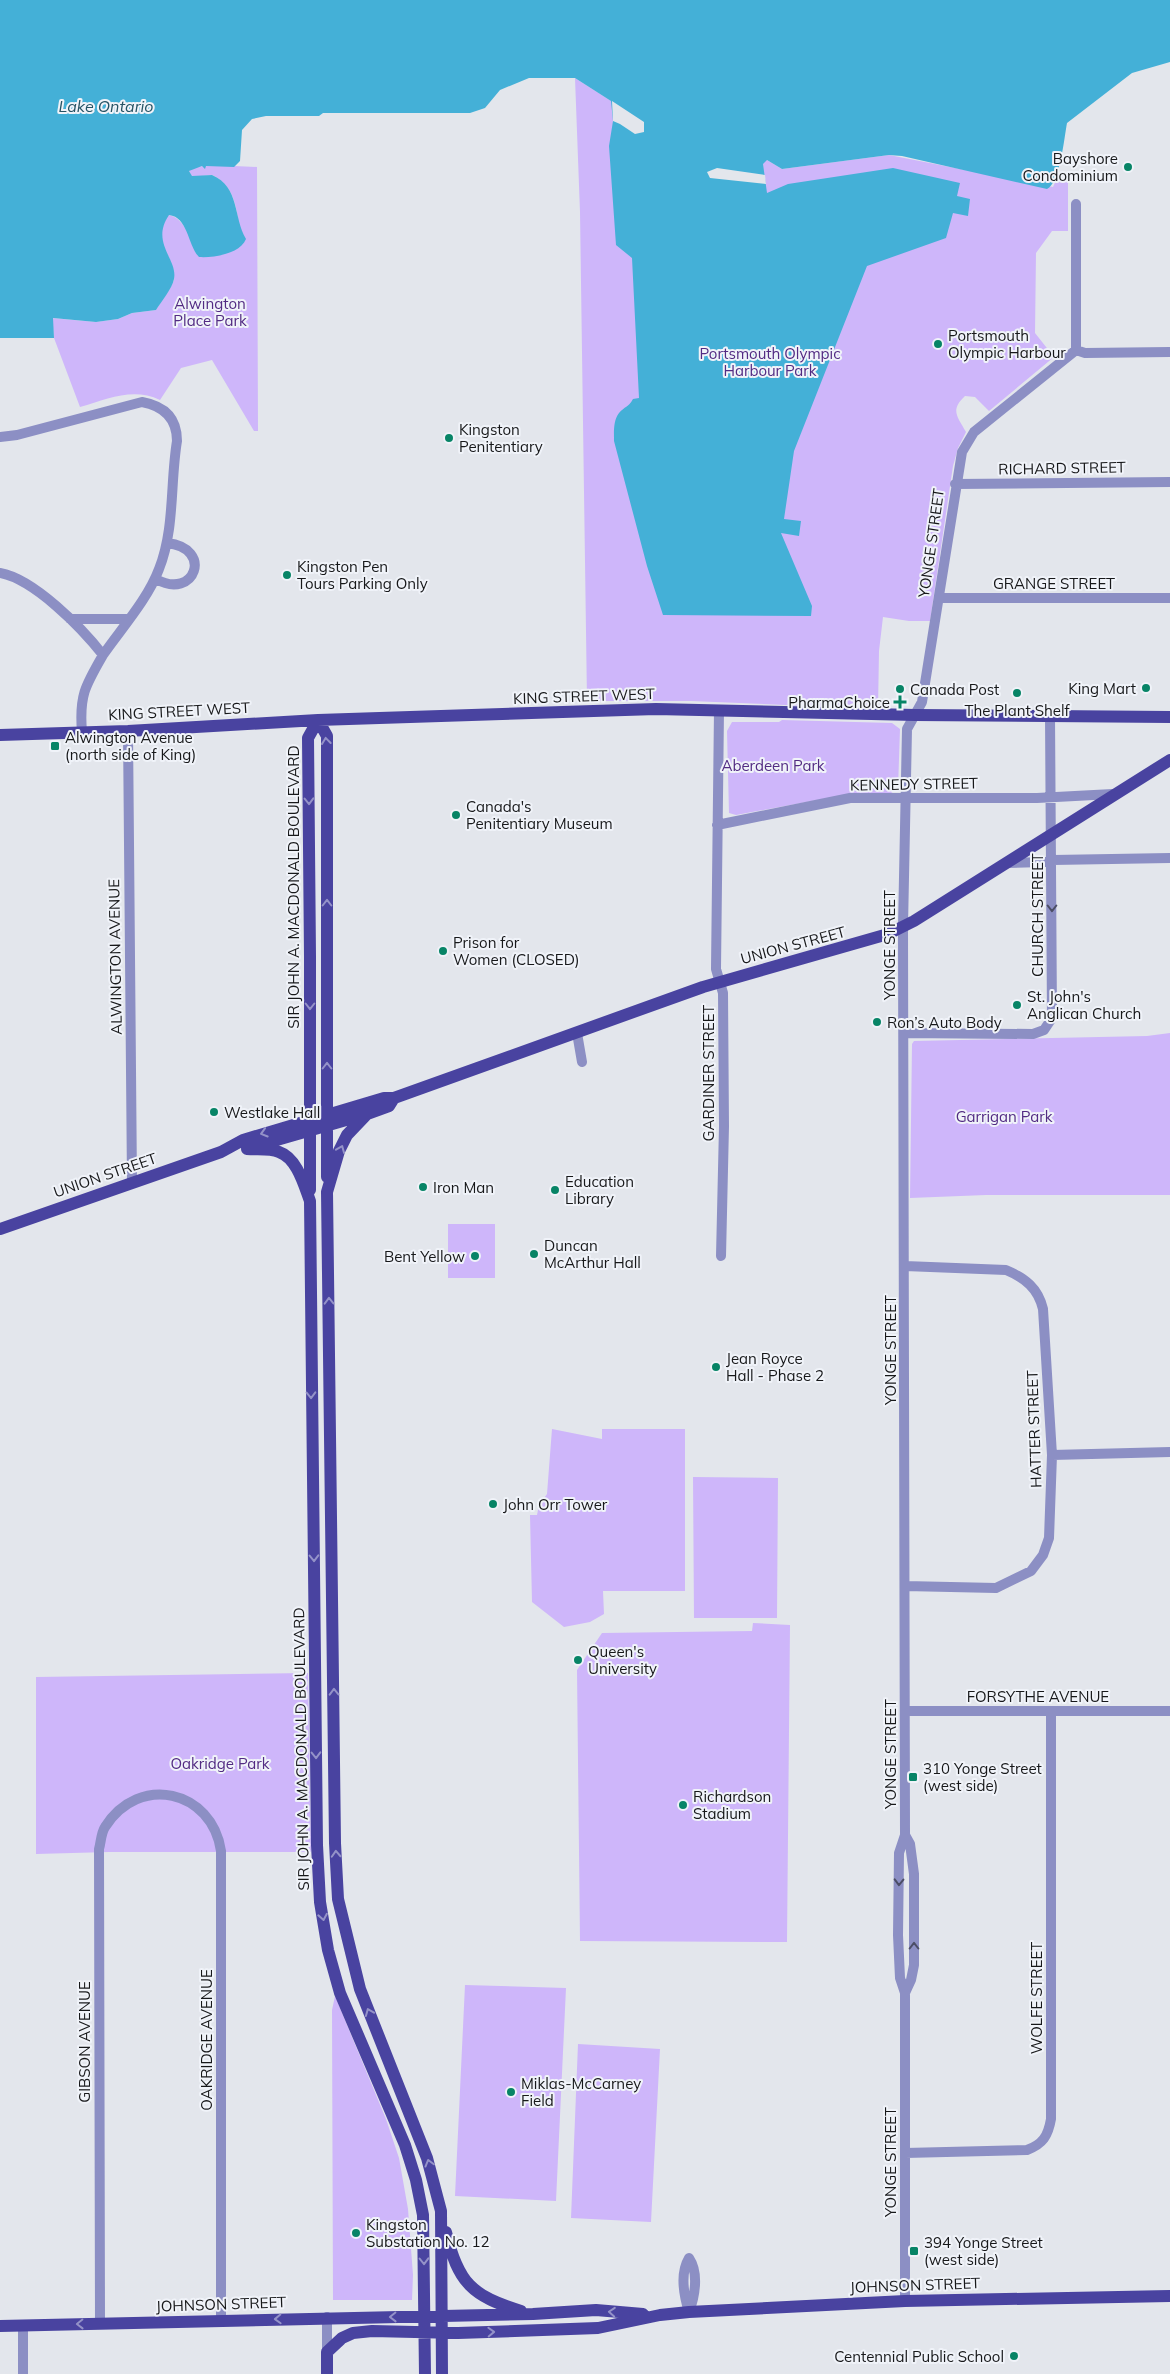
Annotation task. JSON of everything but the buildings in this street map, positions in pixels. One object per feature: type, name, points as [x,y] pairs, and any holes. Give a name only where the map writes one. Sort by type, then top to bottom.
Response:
[{"type":"main road","name":"KING STREET WEST","points":[[0,735],[128,731],[318,720],[574,711],[719,710],[915,715],[1170,717]]},
{"type":"main road","points":[[318,720],[327,736],[327,1192],[335,1842],[338,1899],[360,1989],[427,2158],[455,2265],[464,2280],[481,2296],[533,2314]]},
{"type":"main road","name":"SIR JOHN A. MACDONALD BOULEVARD","points":[[318,720],[308,738],[311,1346],[317,1845],[320,1902],[328,1950],[340,1993],[405,2145],[416,2180],[423,2215],[425,2374]]},
{"type":"main road","name":"UNION STREET","points":[[221,1152],[247,1149],[384,1098],[394,1098],[719,982],[872,940],[903,927],[1170,760]]},
{"type":"main road","name":"UNION STREET","points":[[327,1120],[367,1114],[389,1106],[394,1098]]},
{"type":"main road","points":[[327,1192],[339,1151],[346,1137],[367,1114]]},
{"type":"main road","name":"UNION STREET","points":[[0,1229],[221,1152],[243,1140],[309,1126]]},
{"type":"main road","points":[[247,1149],[279,1152],[285,1156],[300,1171],[310,1201]]},
{"type":"main road","points":[[441,2211],[442,2374]]},
{"type":"main road","name":"JOHNSON STREET","points":[[327,2352],[342,2338],[353,2333],[598,2328],[660,2315],[824,2304],[1170,2296]]},
{"type":"main road","name":"JOHNSON STREET","points":[[0,2326],[327,2317],[533,2314],[596,2310],[660,2315]]},
{"type":"main road","points":[[327,2352],[327,2374]]},
{"type":"street","points":[[1076,204],[1076,350],[1085,352],[1170,352]]},
{"type":"street","name":"YONGE STREET","points":[[905,2301],[905,1993],[900,1978],[898,1935],[900,1853],[905,1835],[903,927],[907,730],[922,702],[955,484],[962,452],[974,432],[1076,350]]},
{"type":"street","points":[[0,437],[17,435],[142,402],[162,408],[174,423],[177,441],[167,543],[156,578],[103,655],[85,686],[82,697],[82,732]]},
{"type":"street","name":"RICHARD STREET","points":[[955,484],[1170,482]]},
{"type":"street","points":[[156,578],[175,585],[186,582],[193,573],[194,562],[191,553],[182,546],[167,543]]},
{"type":"street","points":[[0,573],[20,579],[70,619],[103,655]]},
{"type":"street","name":"GRANGE STREET","points":[[939,598],[1170,598]]},
{"type":"street","points":[[70,619],[128,619]]},
{"type":"street","name":"GARDINER STREET","points":[[719,710],[716,969],[723,993],[724,1126],[721,1256]]},
{"type":"street","name":"CHURCH STREET","points":[[904,1033],[1033,1034],[1044,1030],[1052,1018],[1050,716]]},
{"type":"street","name":"ALWINGTON AVENUE","points":[[128,731],[132,1183]]},
{"type":"street","name":"KENNEDY STREET","points":[[717,825],[850,798],[1050,797],[1113,794]]},
{"type":"street","points":[[1007,863],[1052,860],[1170,858]]},
{"type":"street","points":[[576,1033],[582,1062]]},
{"type":"street","name":"HATTER STREET","points":[[905,1266],[1006,1270],[1020,1276],[1031,1284],[1040,1297],[1044,1309],[1052,1455],[1049,1538],[1043,1555],[1031,1572],[996,1588],[905,1586]]},
{"type":"street","points":[[1052,1455],[1170,1452]]},
{"type":"street","name":"FORSYTHE AVENUE","points":[[905,1711],[1170,1711]]},
{"type":"street","name":"WOLFE STREET","points":[[905,2153],[1027,2150],[1038,2146],[1045,2139],[1049,2130],[1051,2119],[1051,1712]]},
{"type":"street","name":"OAKRIDGE AVENUE","points":[[160,1794],[189,1801],[210,1818],[219,1834],[221,1851],[221,2321]]},
{"type":"street","name":"GIBSON AVENUE","points":[[100,2324],[99,1849],[104,1828],[119,1809],[130,1800],[146,1795],[160,1794]]},
{"type":"street","name":"YONGE STREET","points":[[905,1835],[910,1844],[914,1874],[914,1965],[911,1980],[905,1993]]},
{"type":"street","points":[[327,2317],[327,2352]]},
{"type":"street","points":[[23,2325],[23,2374]]},
{"type":"green space","name":"Portsmouth Olympic Harbour Park","points":[[575,78],[627,111],[759,161],[767,160],[782,169],[889,155],[1053,187],[1057,178],[1068,181],[1068,231],[1052,231],[1036,253],[1035,333],[1054,357],[989,411],[975,397],[965,396],[956,409],[956,413],[966,432],[958,448],[953,466],[930,621],[909,621],[883,617],[879,651],[878,709],[691,701],[587,701],[580,212]]},
{"type":"green space","name":"Alwington Place Park","points":[[212,165],[257,167],[258,431],[254,431],[212,360],[181,368],[160,400],[140,394],[130,394],[80,407],[54,338],[52,318],[96,322],[118,319],[132,313],[156,310],[174,279],[174,271],[165,249],[162,233],[163,225],[168,215],[173,216],[182,224],[196,253],[239,228],[233,197],[225,184],[212,175],[192,177],[189,171],[195,167]]},
{"type":"green space","name":"Aberdeen Park","points":[[782,720],[892,723],[900,729],[898,789],[891,793],[823,799],[736,815],[729,813],[727,731],[732,722],[779,722]]},
{"type":"green space","name":"Garrigan Park","points":[[1170,1033],[1170,1195],[986,1195],[910,1198],[912,1044],[914,1041],[1147,1036]]},
{"type":"green space","points":[[448,1224],[495,1224],[495,1278],[448,1278]]},
{"type":"green space","points":[[552,1429],[602,1439],[602,1429],[685,1429],[685,1591],[603,1591],[604,1614],[590,1622],[564,1627],[532,1602],[530,1515],[537,1515],[539,1505],[547,1494]]},
{"type":"green space","points":[[693,1477],[778,1478],[777,1618],[694,1618]]},
{"type":"green space","name":"Richardson Stadium","points":[[753,1623],[790,1625],[787,1942],[580,1941],[577,1670],[602,1633],[752,1631]]},
{"type":"green space","name":"Oakridge Park","points":[[308,1673],[311,1852],[36,1854],[36,1677]]},
{"type":"green space","name":"Miklas-McCarney Field","points":[[465,1985],[566,1988],[556,2201],[455,2196]]},
{"type":"green space","points":[[335,1996],[386,2119],[399,2158],[408,2209],[413,2275],[412,2300],[333,2300],[332,2010]]},
{"type":"green space","points":[[578,2044],[660,2049],[651,2222],[571,2218]]},
{"type":"water","name":"Lake Ontario","points":[[0,0],[1170,0],[1170,62],[1132,73],[1067,123],[1058,170],[1047,189],[902,156],[889,155],[782,169],[767,160],[763,164],[767,193],[788,184],[893,168],[960,183],[957,196],[970,199],[968,216],[953,213],[946,238],[867,266],[794,451],[784,519],[801,521],[799,536],[781,533],[812,606],[811,616],[663,615],[647,566],[614,441],[614,427],[617,416],[633,399],[639,398],[632,258],[616,245],[609,146],[613,121],[611,101],[575,78],[529,78],[500,90],[485,108],[470,113],[323,113],[319,116],[266,116],[252,119],[242,130],[240,161],[234,167],[206,166],[205,169],[202,166],[189,171],[192,176],[212,175],[221,180],[227,187],[235,203],[246,239],[243,244],[226,254],[199,257],[184,226],[175,217],[169,215],[162,234],[163,242],[172,264],[174,279],[169,291],[156,310],[132,313],[118,319],[96,322],[53,318],[54,338],[0,338]]},
{"type":"pier","points":[[612,101],[644,122],[644,132],[635,134],[613,121]]},
{"type":"pier","points":[[717,168],[765,175],[766,184],[710,178],[707,172]]},
{"type":"place","name":"Bayshore Condominium","points":[[1128,167]]},
{"type":"place","name":"Portsmouth Olympic Harbour","points":[[938,344]]},
{"type":"place","name":"Kingston Penitentiary","points":[[449,438]]},
{"type":"place","name":"Kingston Pen Tours Parking Only","points":[[287,575]]},
{"type":"place","name":"King Mart","points":[[1146,688]]},
{"type":"place","name":"Canada Post","points":[[900,689]]},
{"type":"place","name":"The Plant Shelf","points":[[1017,693]]},
{"type":"place","name":"PharmaChoice","points":[[900,702]]},
{"type":"place","name":"Alwington Avenue (north side of King)","points":[[55,746]]},
{"type":"place","name":"Canada's Penitentiary Museum","points":[[456,815]]},
{"type":"place","name":"Prison for Women (CLOSED)","points":[[443,951]]},
{"type":"place","name":"St. John's Anglican Church","points":[[1017,1005]]},
{"type":"place","name":"Ron’s Auto Body","points":[[877,1022]]},
{"type":"place","name":"Westlake Hall","points":[[214,1112]]},
{"type":"place","name":"Iron Man","points":[[423,1187]]},
{"type":"place","name":"Education Library","points":[[555,1190]]},
{"type":"place","name":"Duncan McArthur Hall","points":[[534,1254]]},
{"type":"place","name":"Bent Yellow","points":[[475,1256]]},
{"type":"place","name":"Jean Royce Hall - Phase 2","points":[[716,1367]]},
{"type":"place","name":"John Orr Tower","points":[[493,1504]]},
{"type":"place","name":"Queen's University","points":[[578,1660]]},
{"type":"place","name":"310 Yonge Street (west side)","points":[[913,1777]]},
{"type":"place","name":"Richardson Stadium","points":[[683,1805]]},
{"type":"place","name":"Miklas-McCarney Field","points":[[511,2092]]},
{"type":"place","name":"Kingston Substation No. 12","points":[[356,2233]]},
{"type":"place","name":"394 Yonge Street (west side)","points":[[914,2251]]},
{"type":"place","name":"Centennial Public School","points":[[1014,2356]]}]
